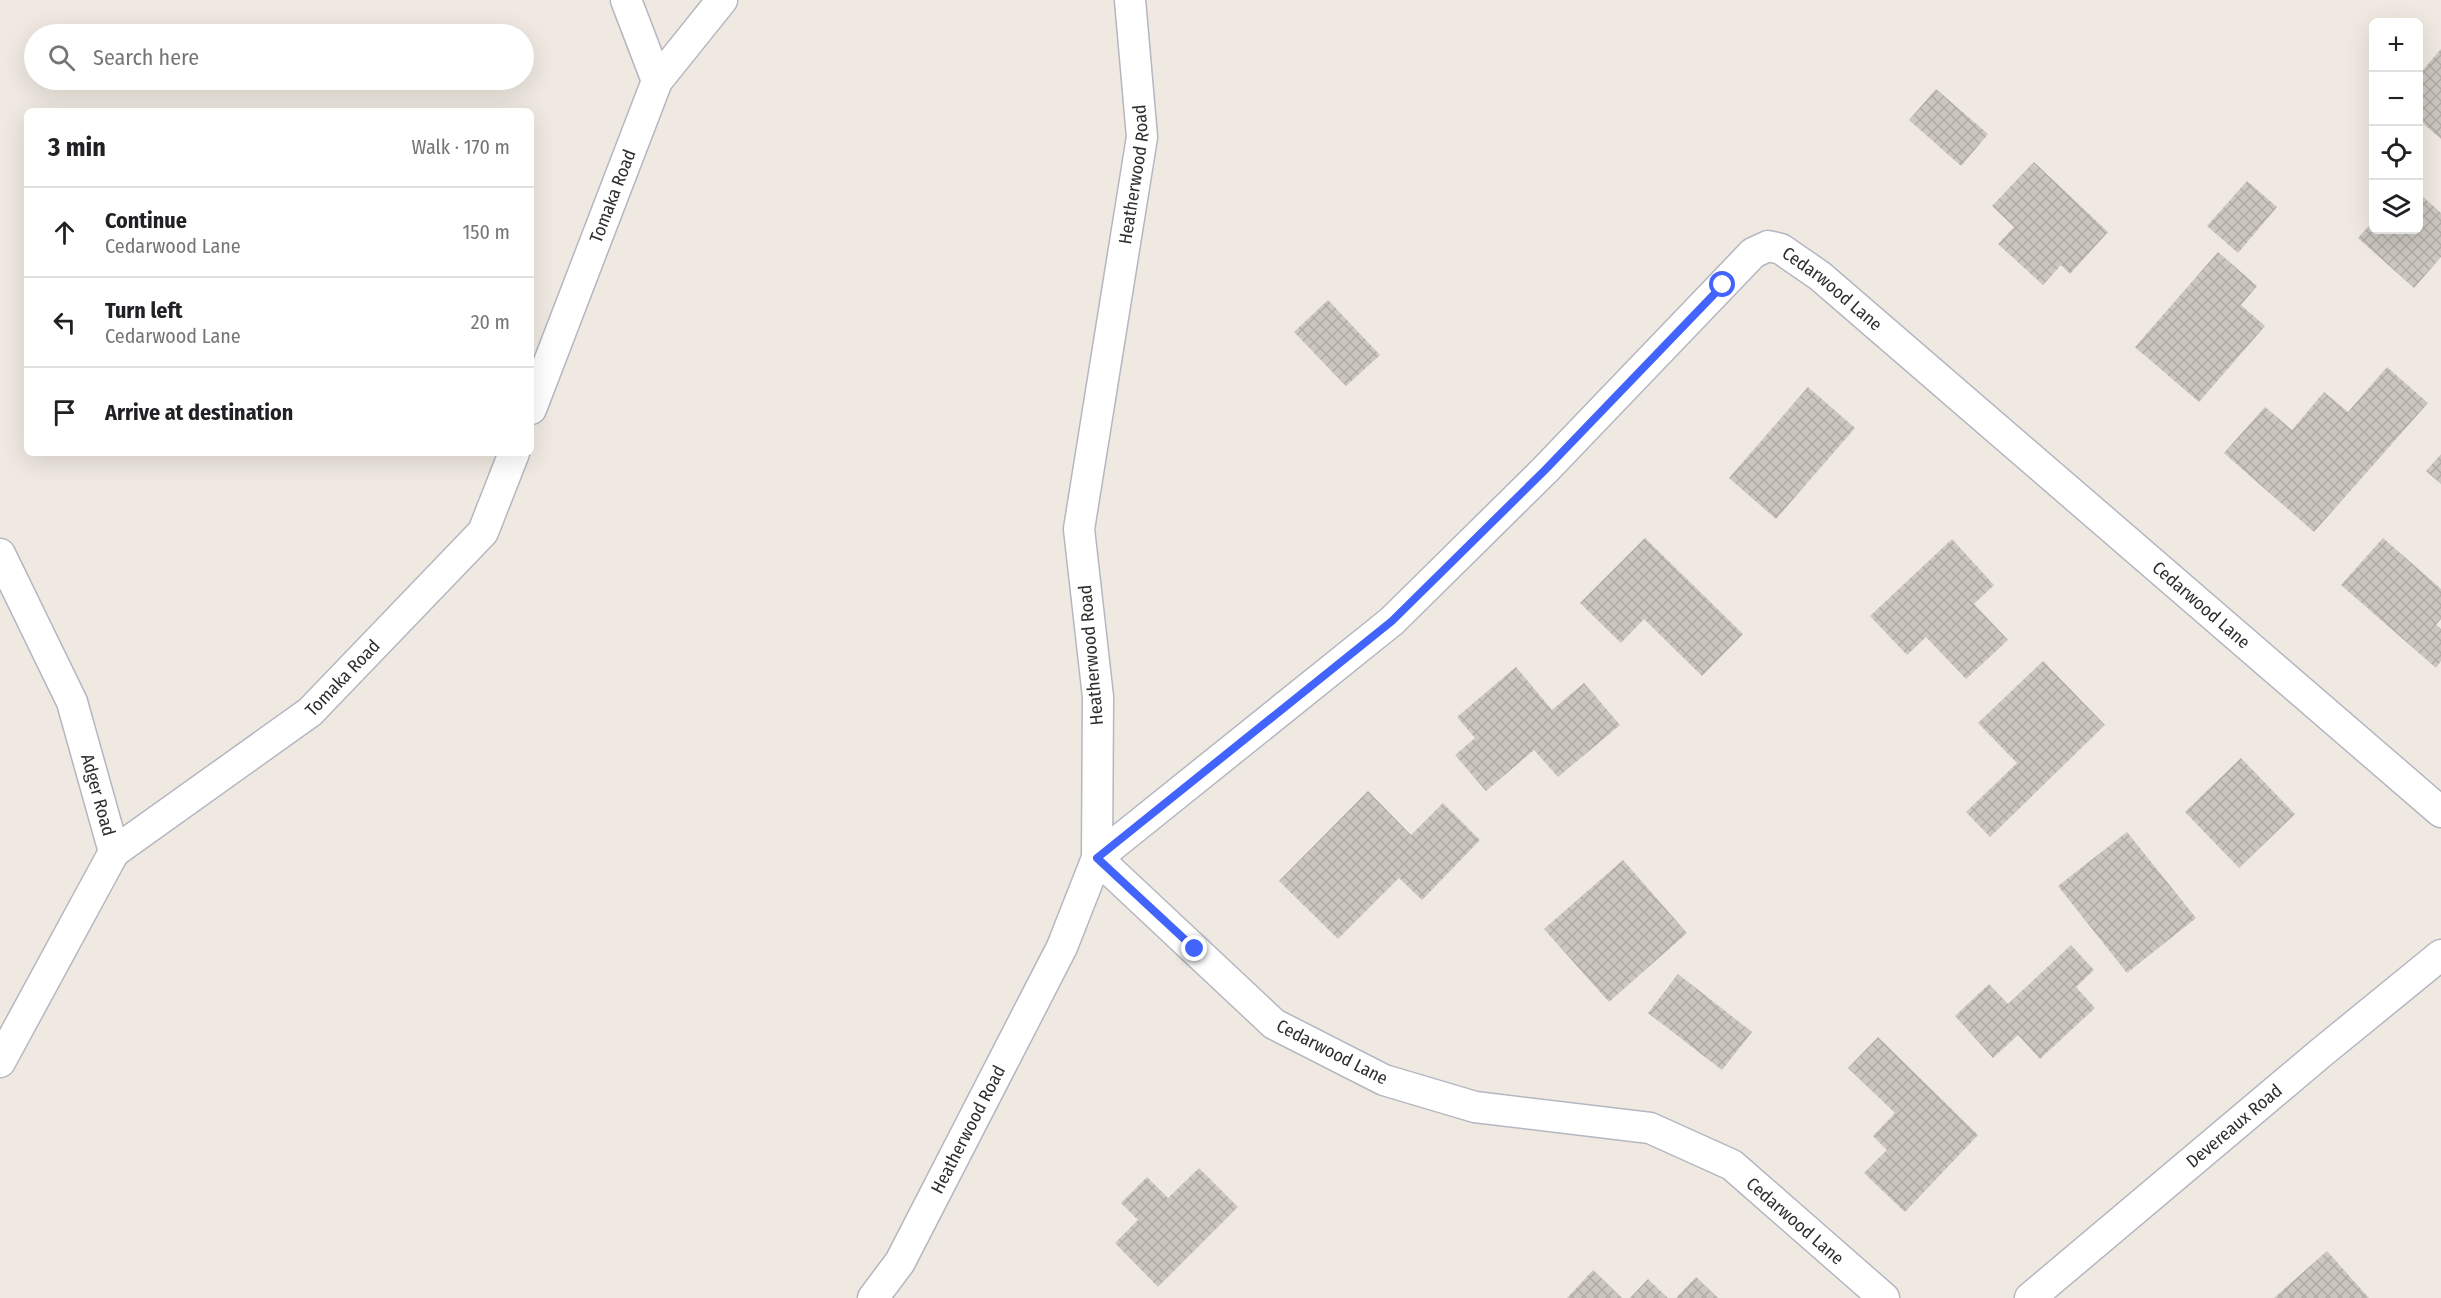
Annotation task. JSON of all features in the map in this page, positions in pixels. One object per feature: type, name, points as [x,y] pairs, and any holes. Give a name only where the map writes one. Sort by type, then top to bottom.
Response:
[{"type":"street","points":[[626,0],[657,81]]},
{"type":"street","name":"Tomaka Road","points":[[534,401],[657,81],[722,0]]},
{"type":"street","name":"Heatherwood Road","points":[[873,1298],[900,1262],[1062,946],[1097,858],[1098,697],[1079,530],[1142,137],[1130,0]]},
{"type":"street","name":"Cedarwood Lane","points":[[1884,1298],[1732,1165],[1650,1128],[1475,1107],[1384,1080],[1274,1023],[1097,858],[1392,621],[1545,470],[1753,253],[1768,246],[1781,249],[1820,276],[2441,812]]},
{"type":"street","name":"Tomaka Road","points":[[114,852],[310,712],[483,532],[513,456]]},
{"type":"street","name":"Adger Road","points":[[0,554],[72,702],[114,852],[0,1062]]},
{"type":"street","name":"Devereaux Road","points":[[2031,1298],[2313,1059],[2441,956]]},
{"type":"building","points":[[2441,49],[2441,139],[2423,123],[2423,70]]},
{"type":"building","points":[[1936,89],[1988,134],[1961,166],[1909,120]]},
{"type":"building","points":[[2034,162],[2108,232],[2070,274],[2061,265],[2043,285],[1998,244],[2014,227],[1992,206]]},
{"type":"building","points":[[2247,181],[2277,207],[2238,253],[2207,226]]},
{"type":"building","points":[[2423,197],[2441,213],[2441,257],[2414,288],[2358,238],[2369,226],[2369,234],[2423,234]]},
{"type":"building","points":[[2218,252],[2257,286],[2241,305],[2265,326],[2199,402],[2135,347]]},
{"type":"building","points":[[1328,300],[1380,355],[1346,386],[1294,332]]},
{"type":"building","points":[[2387,367],[2428,403],[2314,532],[2224,453],[2265,407],[2292,430],[2324,392],[2348,412]]},
{"type":"building","points":[[1808,387],[1855,428],[1776,519],[1729,478]]},
{"type":"building","points":[[2441,454],[2441,484],[2426,471]]},
{"type":"building","points":[[1645,538],[1743,634],[1702,676],[1644,619],[1621,643],[1580,603]]},
{"type":"building","points":[[2383,538],[2441,589],[2441,619],[2436,625],[2441,629],[2441,661],[2436,668],[2341,585]]},
{"type":"building","points":[[1952,539],[1994,585],[1974,604],[2008,640],[1966,679],[1926,637],[1907,655],[1870,616]]},
{"type":"building","points":[[2043,661],[2105,725],[1990,837],[1966,812],[2017,763],[1978,723]]},
{"type":"building","points":[[1516,667],[1552,710],[1584,683],[1620,725],[1558,777],[1534,750],[1486,791],[1455,755],[1475,738],[1457,717]]},
{"type":"building","points":[[2241,758],[2295,814],[2239,868],[2185,812]]},
{"type":"building","points":[[1368,791],[1411,835],[1443,803],[1480,840],[1422,900],[1399,878],[1338,939],[1279,881]]},
{"type":"building","points":[[2127,832],[2196,918],[2127,973],[2058,886]]},
{"type":"building","points":[[1623,860],[1687,933],[1609,1002],[1544,929]]},
{"type":"building","points":[[2071,945],[2094,970],[2076,987],[2095,1008],[2040,1059],[2018,1035],[1993,1058],[1955,1016],[1989,984],[2008,1004]]},
{"type":"building","points":[[1678,974],[1752,1032],[1722,1070],[1648,1013]]},
{"type":"building","points":[[1878,1037],[1978,1135],[1905,1212],[1864,1173],[1887,1150],[1873,1136],[1895,1113],[1848,1068]]},
{"type":"building","points":[[1199,1168],[1238,1207],[1158,1287],[1115,1243],[1138,1220],[1121,1203],[1147,1177],[1168,1198]]},
{"type":"building","points":[[2327,1251],[2369,1298],[2274,1298]]},
{"type":"building","points":[[1593,1270],[1622,1298],[1567,1298]]},
{"type":"building","points":[[1696,1277],[1718,1298],[1676,1298]]},
{"type":"building","points":[[1648,1279],[1668,1298],[1630,1298]]},
{"type":"route","points":[[1195,949],[1097,858],[1392,621],[1545,470],[1723,285]]}]
